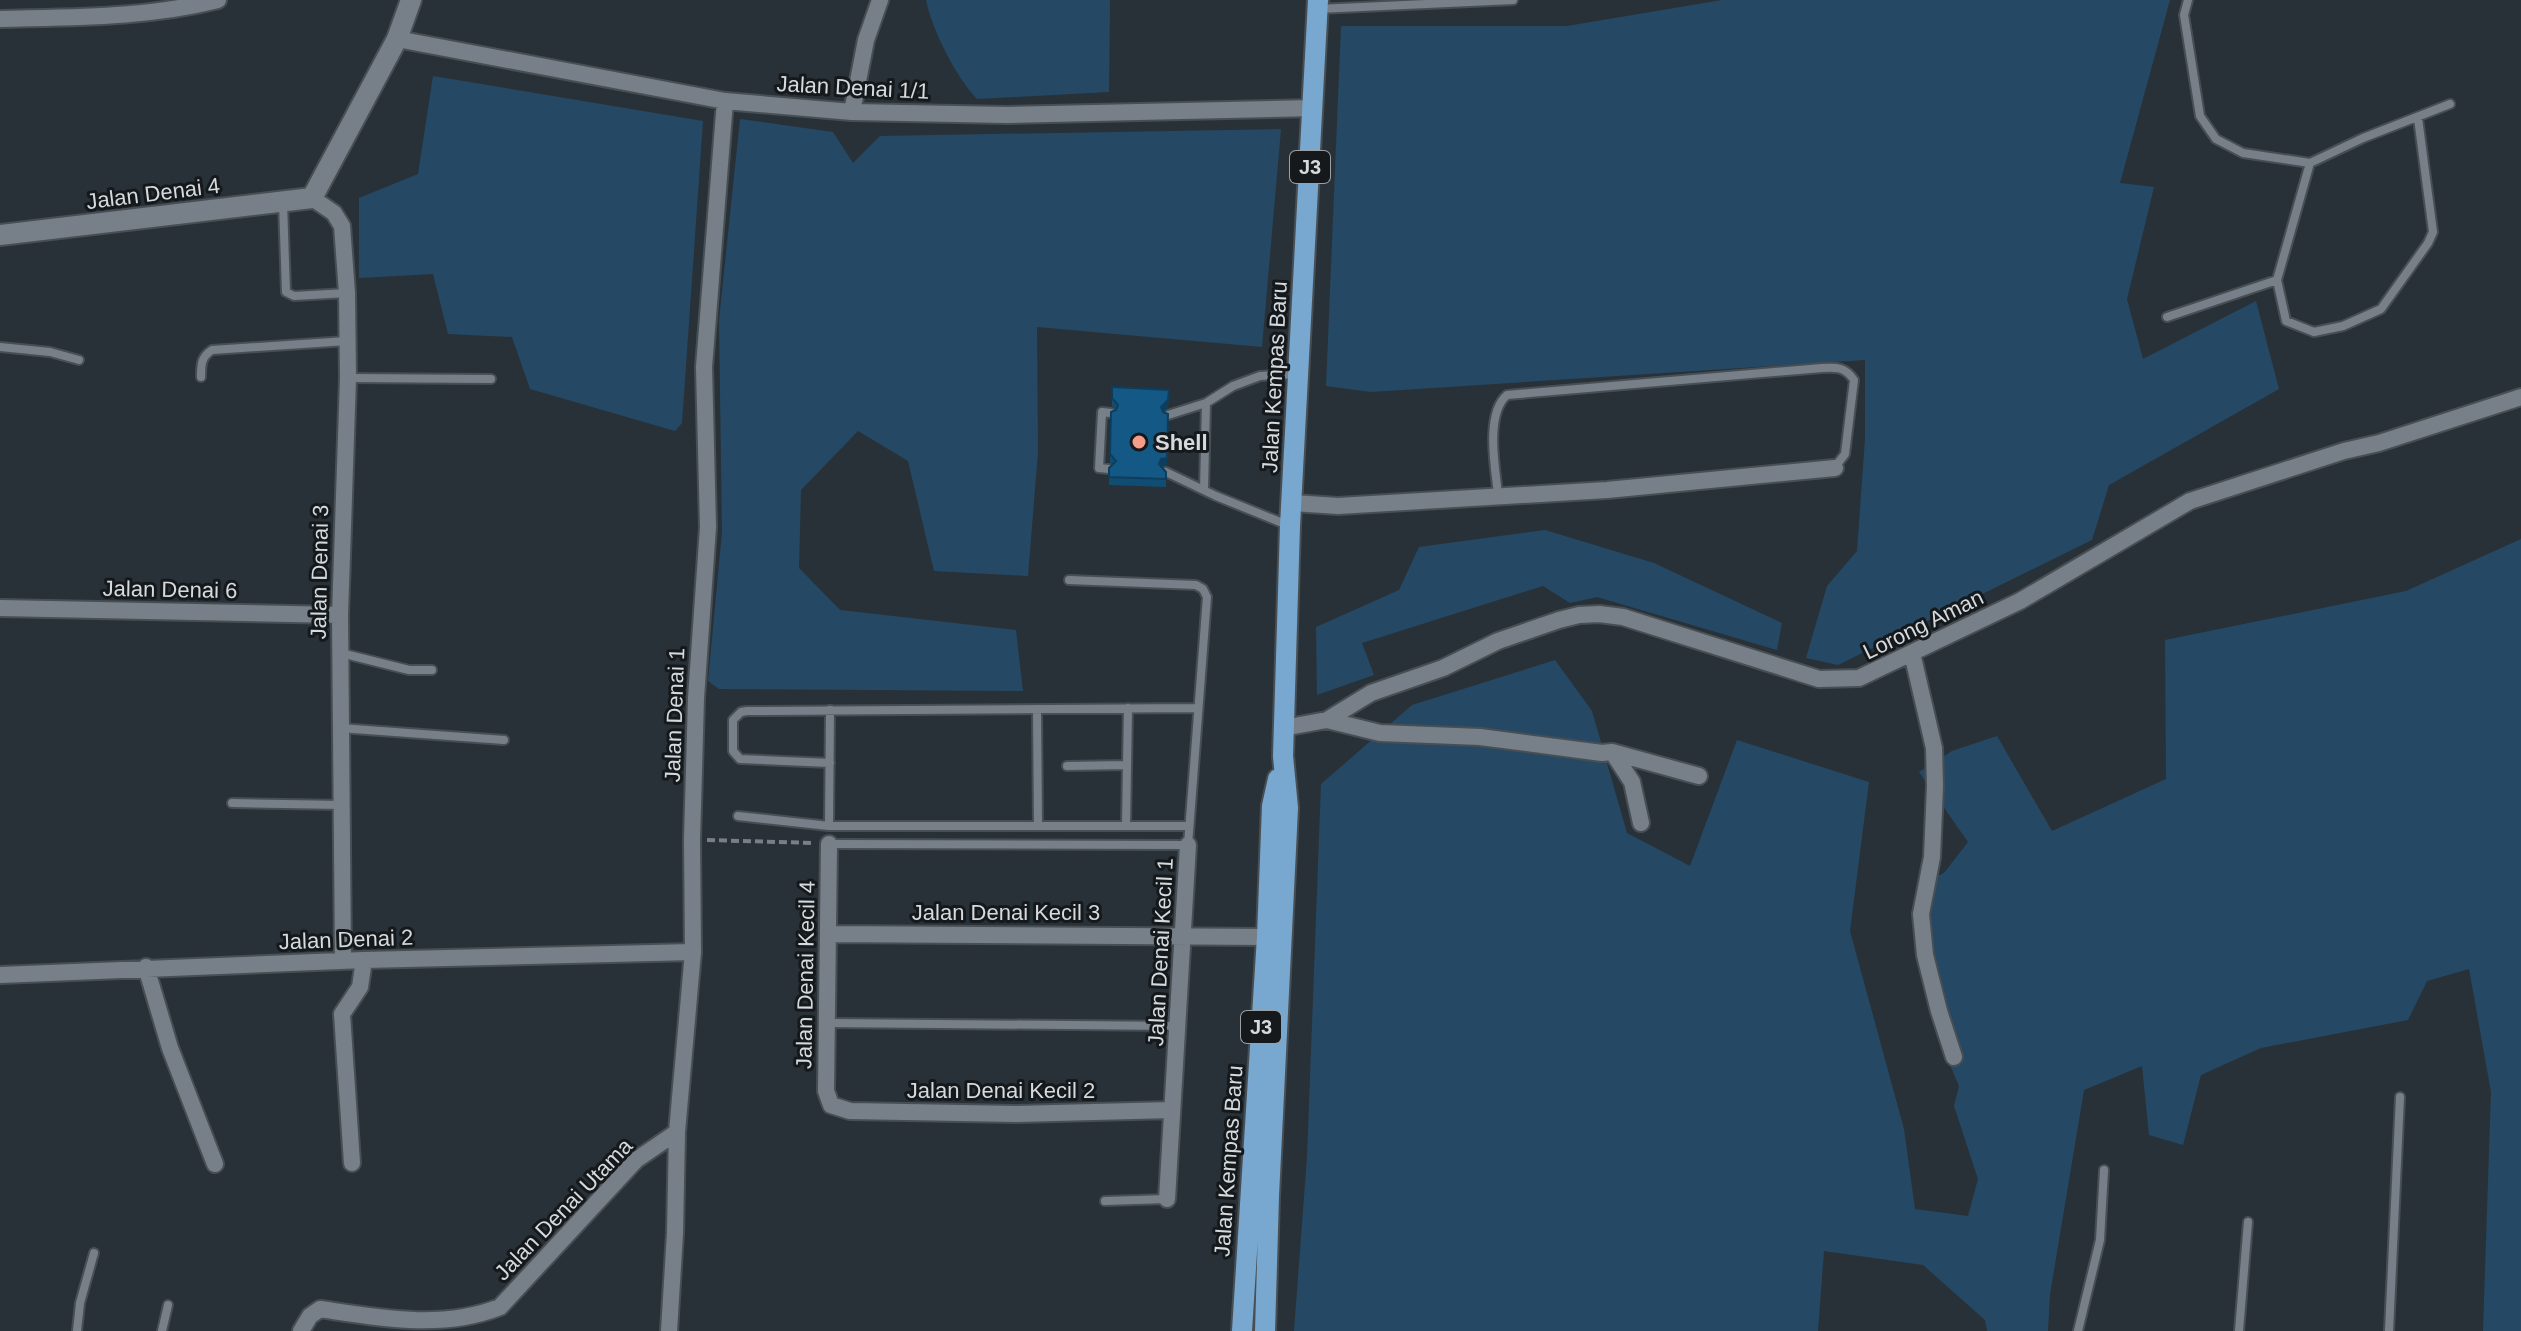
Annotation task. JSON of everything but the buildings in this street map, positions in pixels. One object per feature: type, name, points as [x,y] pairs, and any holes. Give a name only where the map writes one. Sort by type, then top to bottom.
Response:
[{"type":"main road","name":"Jalan Kempas Baru","points":[[1265,1331],[1288,808],[1283,728],[1290,526],[1318,5]]},
{"type":"main road","name":"Jalan Kempas Baru","points":[[1242,1331],[1267,937],[1272,806],[1283,756]]},
{"type":"street","points":[[0,19],[104,8],[168,10],[218,0]]},
{"type":"street","points":[[312,198],[397,39],[411,0]]},
{"type":"street","points":[[852,112],[863,53],[880,0]]},
{"type":"street","name":"Jalan Denai 1/1","points":[[397,39],[725,101],[852,112],[1007,115],[1314,108]]},
{"type":"street","name":"Jalan Denai 1","points":[[669,1331],[677,1132],[693,952],[696,698],[708,527],[704,367],[725,101]]},
{"type":"street","name":"Jalan Denai 4","points":[[0,235],[312,198]]},
{"type":"street","name":"Jalan Denai 3","points":[[312,198],[334,213],[342,226],[347,293],[348,378],[339,728],[343,805],[343,961]]},
{"type":"street","name":"Lorong Aman","points":[[1283,728],[1327,720],[1371,693],[1443,668],[1498,641],[1579,615],[1623,617],[1826,680],[1865,677],[2020,601],[2190,501],[2521,397]]},
{"type":"street","points":[[1293,503],[1338,506],[1498,494],[1607,490],[1835,468]]},
{"type":"street","name":"Jalan Denai 6","points":[[0,608],[340,615]]},
{"type":"street","points":[[1912,653],[1927,713],[1934,761],[1932,857],[1921,914],[1925,955],[1954,1057]]},
{"type":"street","points":[[1327,720],[1380,733],[1480,737],[1612,752],[1699,776]]},
{"type":"street","points":[[1612,752],[1632,782],[1641,823]]},
{"type":"street","name":"Jalan Denai Kecil 4","points":[[829,844],[826,1091],[831,1105]]},
{"type":"street","name":"Jalan Denai Kecil 1","points":[[1167,1199],[1188,845]]},
{"type":"street","name":"Jalan Denai Kecil 3","points":[[828,934],[1184,934],[1267,937]]},
{"type":"street","name":"Jalan Denai 2","points":[[0,975],[146,967],[693,952]]},
{"type":"street","points":[[352,1163],[342,1014],[360,987],[364,960]]},
{"type":"street","points":[[146,967],[170,1048],[215,1164]]},
{"type":"street","name":"Jalan Denai Kecil 2","points":[[831,1105],[850,1111],[1016,1114],[1172,1110]]},
{"type":"street","name":"Jalan Denai Utama","points":[[301,1331],[310,1316],[320,1309],[388,1319],[434,1321],[476,1316],[500,1307],[636,1160],[677,1132]]},
{"type":"lane","points":[[1318,5],[1513,0]]},
{"type":"lane","points":[[2188,0],[2184,15],[2200,116],[2216,139],[2243,153],[2310,163],[2363,138],[2450,104]]},
{"type":"lane","points":[[2310,163],[2277,280],[2286,321],[2314,332],[2343,326],[2381,309],[2433,232],[2418,118]]},
{"type":"lane","points":[[283,202],[286,292],[294,296],[347,293]]},
{"type":"lane","points":[[2167,317],[2277,280]]},
{"type":"lane","points":[[201,377],[201,364],[205,355],[212,350],[348,341]]},
{"type":"lane","points":[[0,347],[50,352],[79,360]]},
{"type":"lane","points":[[1498,494],[1494,422],[1496,408],[1507,395],[1839,367],[1848,371],[1854,380],[1845,454],[1835,468]]},
{"type":"lane","points":[[1168,415],[1206,403],[1233,386],[1260,376],[1298,374]]},
{"type":"lane","points":[[348,378],[491,379]]},
{"type":"lane","points":[[1204,490],[1206,403]]},
{"type":"lane","points":[[1109,469],[1099,468],[1102,412],[1111,413]]},
{"type":"lane","points":[[1166,472],[1290,526]]},
{"type":"lane","name":"Jalan Denai Kecil 1","points":[[1069,580],[1196,585],[1203,589],[1207,597],[1188,845]]},
{"type":"lane","points":[[340,652],[409,670],[432,670]]},
{"type":"lane","points":[[1126,826],[1128,708]]},
{"type":"lane","points":[[830,763],[746,761],[736,756],[732,746],[733,720],[741,712],[1197,708]]},
{"type":"lane","points":[[1037,709],[1038,826]]},
{"type":"lane","points":[[829,826],[830,710]]},
{"type":"lane","points":[[339,728],[504,740]]},
{"type":"lane","points":[[1067,766],[1127,765]]},
{"type":"lane","points":[[232,803],[343,805]]},
{"type":"lane","points":[[738,816],[829,826],[1189,826]]},
{"type":"lane","points":[[829,844],[1188,845]]},
{"type":"lane","points":[[827,1023],[1178,1026]]},
{"type":"lane","points":[[2389,1331],[2400,1097]]},
{"type":"lane","points":[[2078,1331],[2100,1240],[2104,1170]]},
{"type":"lane","points":[[1105,1201],[1167,1199]]},
{"type":"lane","points":[[2239,1331],[2248,1222]]},
{"type":"lane","points":[[77,1331],[80,1303],[94,1253]]},
{"type":"lane","points":[[162,1331],[168,1305]]},
{"type":"path","points":[[692,840],[829,844]]},
{"type":"shaded area","points":[[926,0],[1110,0],[1109,92],[977,99],[946,52]]},
{"type":"shaded area","points":[[1722,0],[2170,0],[2120,183],[2154,187],[2127,299],[2143,359],[2256,301],[2279,389],[2109,485],[2092,540],[1838,665],[1806,658],[1827,586],[1857,551],[1865,439],[1865,360],[1371,392],[1326,386],[1341,26],[1567,26]]},
{"type":"shaded area","points":[[433,76],[703,121],[682,423],[675,431],[530,389],[512,337],[448,334],[433,274],[359,278],[359,198],[418,174]]},
{"type":"shaded area","points":[[740,119],[833,132],[853,163],[880,136],[1281,129],[1262,347],[1037,327],[1038,452],[1028,576],[934,571],[908,461],[858,431],[801,490],[799,568],[840,610],[1016,630],[1023,691],[719,689],[708,681],[722,532],[719,320]]},
{"type":"shaded area","points":[[1545,530],[1654,563],[1782,623],[1777,650],[1597,597],[1570,603],[1543,586],[1362,643],[1374,675],[1317,695],[1316,627],[1399,590],[1419,547]]},
{"type":"shaded area","points":[[2521,539],[2521,1331],[2483,1331],[2491,1092],[2469,969],[2427,981],[2408,1020],[2261,1048],[2201,1075],[2183,1145],[2149,1135],[2142,1066],[2084,1090],[2050,1294],[2048,1331],[1987,1331],[1985,1320],[1923,1265],[1824,1251],[1818,1331],[1294,1331],[1307,1157],[1321,784],[1412,705],[1555,660],[1592,711],[1627,833],[1690,866],[1737,740],[1869,782],[1850,931],[1904,1129],[1915,1209],[1968,1216],[1978,1179],[1954,1106],[1959,1086],[1940,1041],[1915,943],[1920,884],[1944,873],[1968,842],[1919,772],[1952,751],[1997,736],[2052,831],[2166,779],[2165,640],[2406,591]]},
{"type":"place","name":"Shell","points":[[1139,442]]}]
